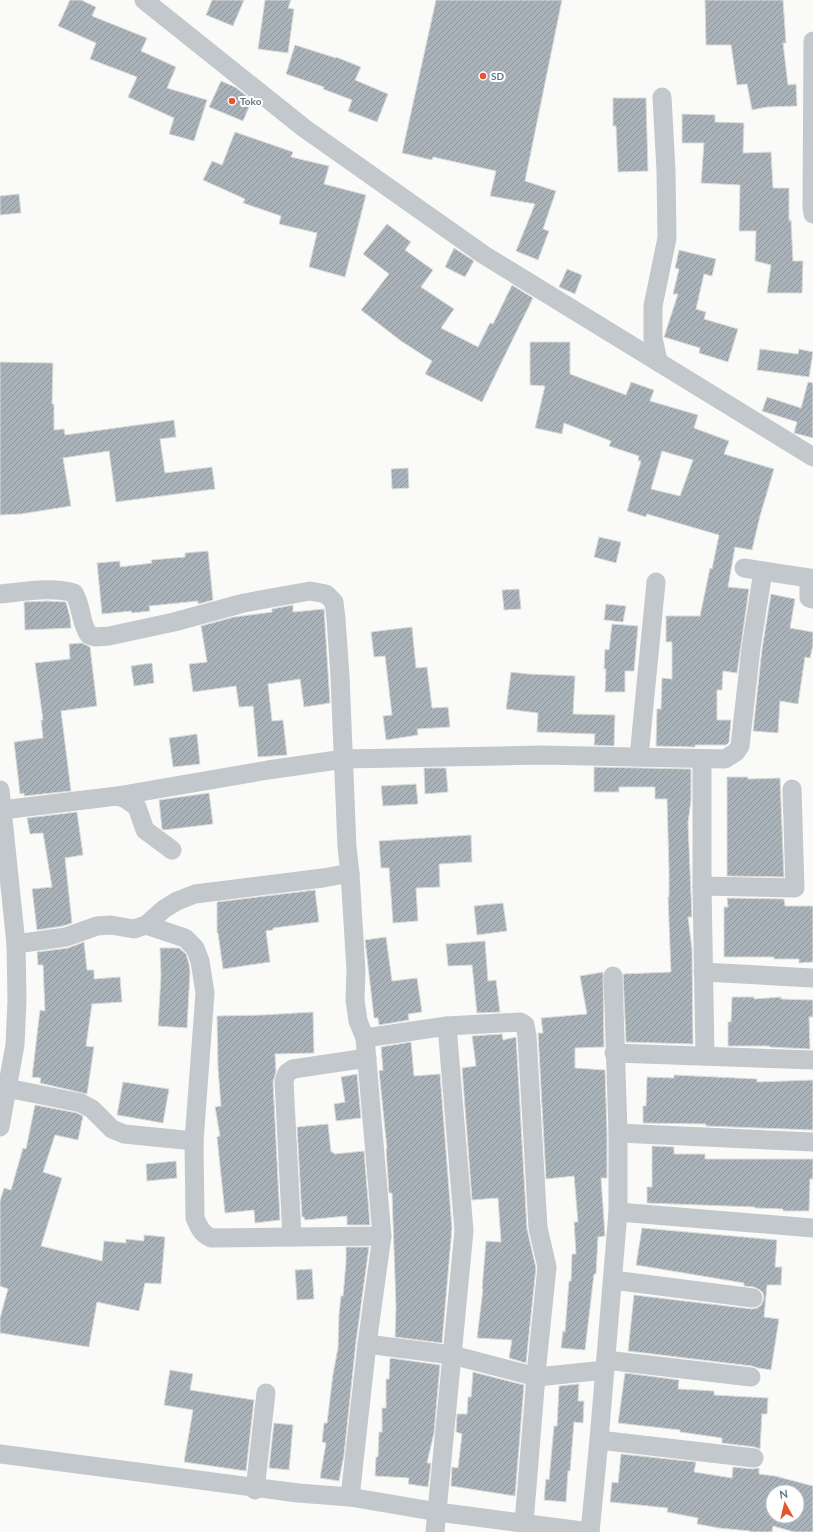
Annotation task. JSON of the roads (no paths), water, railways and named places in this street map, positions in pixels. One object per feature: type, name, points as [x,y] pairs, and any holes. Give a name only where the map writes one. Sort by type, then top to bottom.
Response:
[{"type":"street","points":[[144,0],[317,138],[484,255],[813,457]]},
{"type":"street","points":[[813,41],[813,210]]},
{"type":"street","points":[[658,361],[653,338],[654,306],[667,238],[666,171],[662,97]]},
{"type":"street","points":[[744,568],[809,578],[808,598],[813,599]]},
{"type":"street","points":[[2,810],[118,796],[268,770],[344,759],[542,755],[725,759],[736,752],[740,746],[747,677],[763,571]]},
{"type":"street","points":[[639,757],[656,582]]},
{"type":"street","points":[[0,594],[52,590],[74,593],[78,599],[85,630],[89,636],[96,637],[109,636],[174,622],[244,603],[310,592],[326,594],[334,602],[340,676],[347,847],[356,971],[355,1000],[358,1021],[365,1038],[382,1236],[367,1344],[350,1498]]},
{"type":"street","points":[[702,759],[702,886],[705,1056]]},
{"type":"street","points":[[702,886],[795,888],[792,789]]},
{"type":"street","points":[[0,790],[6,912],[16,944],[17,1000],[15,1045],[0,1128]]},
{"type":"street","points":[[118,796],[126,799],[137,807],[145,830],[172,850]]},
{"type":"street","points":[[16,944],[66,937],[97,926],[111,925],[134,930],[146,924],[177,901],[195,894],[323,878],[350,873]]},
{"type":"street","points":[[146,924],[185,938],[195,948],[200,961],[205,993],[194,1141],[195,1218],[204,1235],[211,1238],[382,1236]]},
{"type":"street","points":[[703,972],[812,978]]},
{"type":"street","points":[[0,1454],[298,1493],[350,1498],[438,1512],[590,1532],[618,1212],[618,1133],[614,1053],[613,976]]},
{"type":"street","points":[[365,1038],[447,1026],[520,1022],[525,1025],[527,1036],[538,1228],[547,1267],[524,1523]]},
{"type":"street","points":[[435,1532],[464,1231],[447,1026]]},
{"type":"street","points":[[614,1053],[813,1060]]},
{"type":"street","points":[[292,1237],[284,1081],[287,1072],[367,1058]]},
{"type":"street","points":[[7,1088],[81,1103],[92,1109],[112,1129],[124,1134],[194,1141]]},
{"type":"street","points":[[618,1133],[813,1142]]},
{"type":"street","points":[[618,1212],[813,1228]]},
{"type":"street","points":[[613,1280],[749,1301]]},
{"type":"street","points":[[367,1344],[452,1354],[537,1371],[605,1365],[745,1379]]},
{"type":"street","points":[[255,1490],[266,1393]]},
{"type":"street","points":[[599,1440],[749,1462]]},
{"type":"street","points":[[0,1460],[44,1469],[210,1488],[255,1490],[350,1498]]},
{"type":"place","name":"SD","points":[[483,76]]},
{"type":"place","name":"Toko","points":[[232,101]]}]
